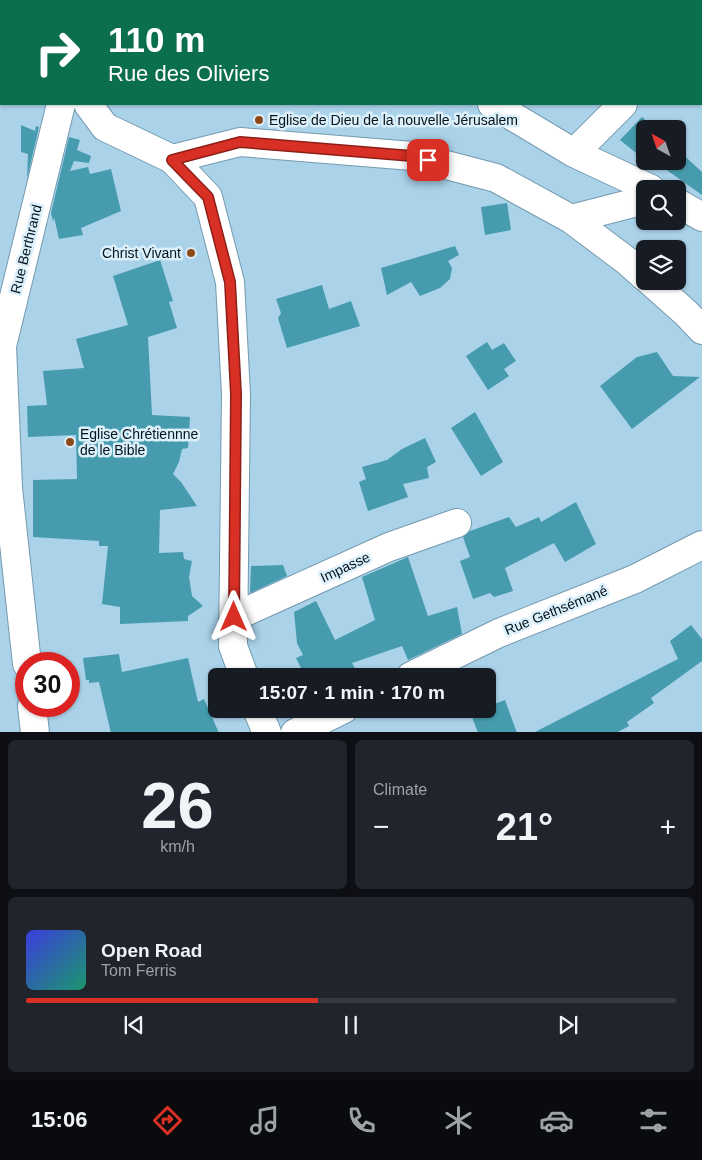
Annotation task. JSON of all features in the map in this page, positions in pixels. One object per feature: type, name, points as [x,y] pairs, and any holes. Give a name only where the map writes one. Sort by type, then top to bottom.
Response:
[{"type":"street","name":"Rue Berthrand","points":[[26,652],[8,488],[1,347],[61,105]]},
{"type":"street","points":[[89,105],[105,127],[172,160],[208,197],[230,282],[236,394],[233,646],[241,668]]},
{"type":"street","points":[[494,105],[574,153],[636,182]]},
{"type":"street","points":[[574,153],[622,105]]},
{"type":"street","points":[[172,160],[240,142],[412,156],[496,178],[571,219],[636,268]]},
{"type":"street","points":[[571,219],[636,202]]},
{"type":"street","points":[[686,208],[702,217]]},
{"type":"street","points":[[660,290],[702,330]]},
{"type":"street","name":"Impasse","points":[[234,617],[389,547],[457,523]]},
{"type":"street","name":"Rue Gethsémané","points":[[427,668],[499,633],[635,579],[702,545]]},
{"type":"street","points":[[33,717],[35,732]]},
{"type":"street","points":[[261,718],[267,732]]},
{"type":"street","points":[[295,732],[325,718]]},
{"type":"building","points":[[636,123],[636,153],[620,140]]},
{"type":"building","points":[[21,125],[35,131],[36,126],[39,127],[27,179],[28,154],[21,152]]},
{"type":"building","points":[[69,137],[80,140],[77,150],[91,156],[89,163],[74,161],[70,171],[88,167],[90,174],[111,169],[121,211],[81,228],[83,235],[59,239],[54,217],[53,222],[51,213]]},
{"type":"building","points":[[686,157],[702,172],[702,195],[686,184],[686,180],[681,180],[667,170],[686,170]]},
{"type":"building","points":[[507,203],[511,230],[485,235],[481,207]]},
{"type":"building","points":[[455,246],[459,255],[448,261],[452,268],[450,279],[440,288],[420,296],[411,282],[387,295],[381,268]]},
{"type":"building","points":[[160,260],[173,301],[169,302],[177,328],[148,337],[152,415],[190,417],[188,448],[182,449],[179,462],[173,474],[181,482],[197,506],[160,510],[159,553],[183,552],[184,559],[192,561],[189,577],[192,596],[203,606],[188,616],[188,621],[120,624],[120,607],[102,604],[108,546],[99,546],[99,541],[33,537],[33,480],[77,479],[76,435],[28,437],[27,406],[47,405],[43,371],[84,368],[76,339],[128,325],[113,276]]},
{"type":"building","points":[[322,285],[329,309],[351,301],[360,326],[287,348],[278,318],[281,313],[276,299]]},
{"type":"building","points":[[487,342],[492,350],[504,343],[516,361],[504,369],[509,376],[488,390],[466,356]]},
{"type":"building","points":[[657,352],[673,376],[700,377],[632,429],[600,386],[637,357]]},
{"type":"building","points":[[475,412],[503,462],[481,476],[451,428]]},
{"type":"building","points":[[425,438],[436,462],[427,467],[429,478],[403,484],[408,497],[368,511],[359,482],[366,479],[362,467],[387,460],[402,449]]},
{"type":"building","points":[[576,502],[596,544],[565,562],[554,543],[505,568],[513,591],[494,597],[490,593],[473,599],[460,561],[470,557],[463,537],[470,531],[509,517],[516,527],[539,517],[541,522]]},
{"type":"building","points":[[408,557],[428,616],[457,607],[462,634],[408,660],[402,646],[352,663],[355,668],[301,668],[296,658],[303,655],[297,643],[294,612],[316,601],[335,640],[375,620],[362,577]]},
{"type":"building","points":[[283,565],[287,576],[250,593],[251,566]]},
{"type":"building","points":[[691,625],[702,639],[702,661],[651,698],[654,703],[627,722],[629,726],[618,732],[535,732],[678,659],[670,641]]},
{"type":"building","points":[[119,654],[122,672],[188,658],[198,702],[204,699],[208,708],[208,718],[212,718],[219,732],[111,732],[99,682],[89,683],[89,680],[86,680],[83,658]]},
{"type":"building","points":[[505,700],[517,732],[478,732],[472,718],[496,718],[496,703]]},
{"type":"place","name":"Eglise de Dieu de la nouvelle Jérusalem","points":[[259,120]]},
{"type":"place","name":"Christ Vivant","points":[[191,253]]},
{"type":"place","name":"Eglise Chrétiennne de le Bible","points":[[70,442]]},
{"type":"route","points":[[234,617],[236,394],[230,282],[208,197],[172,160],[240,142],[412,156],[428,160]]}]
